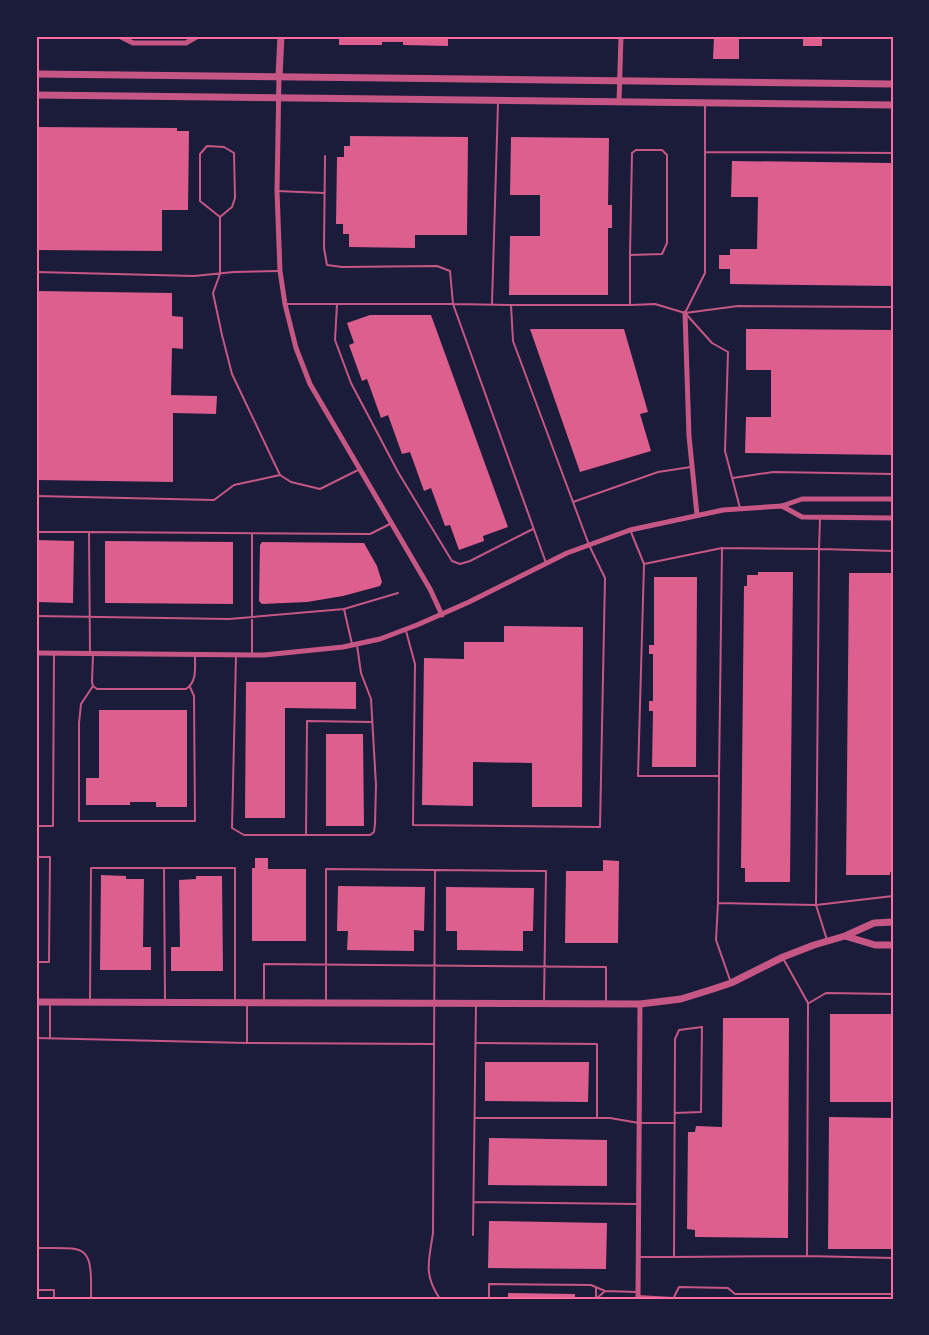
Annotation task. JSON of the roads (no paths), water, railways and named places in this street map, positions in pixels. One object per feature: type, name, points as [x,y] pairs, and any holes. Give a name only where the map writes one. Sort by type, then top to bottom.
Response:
[{"type":"street","points":[[119,36],[133,43],[186,43],[198,36]]},
{"type":"street","points":[[281,36],[277,191],[280,271],[285,304],[296,348],[310,384],[358,470],[430,589],[442,615]]},
{"type":"street","points":[[619,102],[621,36]]},
{"type":"street","points":[[36,74],[620,79],[893,84]]},
{"type":"street","points":[[36,95],[893,105]]},
{"type":"street","points":[[685,313],[691,467],[697,514]]},
{"type":"street","points":[[36,653],[252,655],[302,653],[355,645],[380,639],[442,615],[588,544],[630,530],[697,514],[740,508],[782,506],[802,499],[893,500]]},
{"type":"street","points":[[782,506],[802,517],[893,518]]},
{"type":"street","points":[[36,1002],[640,1004],[681,999],[731,983],[783,957],[827,940],[845,936],[874,923],[893,922]]},
{"type":"street","points":[[845,936],[875,945],[893,945]]},
{"type":"street","points":[[638,1296],[640,1004]]},
{"type":"lane","points":[[492,305],[498,100]]},
{"type":"lane","points":[[685,313],[705,273],[705,103]]},
{"type":"lane","points":[[207,146],[224,147],[234,153],[235,198],[232,207],[220,217],[200,201],[200,154],[207,146]]},
{"type":"lane","points":[[630,255],[662,254],[665,250],[667,155],[662,150],[636,150],[632,153],[630,255],[630,305]]},
{"type":"lane","points":[[705,152],[893,153]]},
{"type":"lane","points":[[325,156],[324,248],[327,265],[342,267],[436,266],[450,271],[453,304],[546,563]]},
{"type":"lane","points":[[277,191],[324,192]]},
{"type":"lane","points":[[220,217],[220,274],[213,293],[232,374],[280,475],[291,482],[320,489],[358,470]]},
{"type":"lane","points":[[36,272],[194,276],[280,271]]},
{"type":"lane","points":[[285,304],[655,304],[685,313],[738,306],[893,307]]},
{"type":"lane","points":[[337,304],[335,340],[351,383],[398,472],[452,561],[460,564],[470,561],[533,529]]},
{"type":"lane","points":[[406,629],[415,664],[413,825],[600,826],[604,578],[588,544],[513,340],[511,305]]},
{"type":"lane","points":[[685,313],[712,343],[728,352],[725,452],[740,508]]},
{"type":"lane","points":[[573,502],[658,471],[691,467]]},
{"type":"lane","points":[[733,478],[773,472],[893,474]]},
{"type":"lane","points":[[36,496],[214,500],[234,485],[280,475]]},
{"type":"lane","points":[[820,517],[816,906],[827,940]]},
{"type":"lane","points":[[36,532],[370,534],[390,524]]},
{"type":"lane","points":[[630,530],[644,564],[638,776],[719,777]]},
{"type":"lane","points":[[89,532],[93,686],[81,704],[79,723],[79,821],[195,820],[195,696],[190,687]]},
{"type":"lane","points":[[252,534],[252,655]]},
{"type":"lane","points":[[644,564],[722,548],[893,551]]},
{"type":"lane","points":[[722,548],[716,940],[731,983]]},
{"type":"lane","points":[[36,616],[229,619],[344,609],[398,593]]},
{"type":"lane","points":[[236,655],[232,828],[244,835],[370,836],[374,832],[376,785],[371,699],[361,673],[344,609]]},
{"type":"lane","points":[[36,826],[53,826],[54,653]]},
{"type":"lane","points":[[93,686],[97,689],[186,689],[190,687],[195,674],[195,655]]},
{"type":"lane","points":[[306,835],[307,721],[372,722]]},
{"type":"lane","points":[[36,857],[50,857],[49,962],[36,962]]},
{"type":"lane","points":[[90,1003],[92,868],[235,868],[235,1004]]},
{"type":"lane","points":[[164,869],[165,1003]]},
{"type":"lane","points":[[326,1004],[326,869],[546,871],[544,1004]]},
{"type":"lane","points":[[435,870],[433,1233],[428,1268],[430,1283],[440,1299]]},
{"type":"lane","points":[[718,903],[816,906],[893,896]]},
{"type":"lane","points":[[783,957],[808,1003],[807,1256]]},
{"type":"lane","points":[[264,1004],[264,964],[326,964],[606,967],[606,1005]]},
{"type":"lane","points":[[808,1003],[826,993],[893,994]]},
{"type":"lane","points":[[50,1002],[50,1038]]},
{"type":"lane","points":[[247,1004],[247,1043]]},
{"type":"lane","points":[[473,1235],[476,1004]]},
{"type":"lane","points":[[674,1257],[675,1039],[679,1030],[702,1027],[701,1112],[675,1113]]},
{"type":"lane","points":[[36,1038],[247,1043],[434,1044]]},
{"type":"lane","points":[[476,1043],[597,1044],[597,1118]]},
{"type":"lane","points":[[475,1118],[597,1118],[639,1123],[675,1123]]},
{"type":"lane","points":[[474,1202],[638,1203]]},
{"type":"lane","points":[[36,1248],[77,1248],[88,1257],[91,1268],[91,1299]]},
{"type":"lane","points":[[638,1257],[893,1258]]},
{"type":"lane","points":[[489,1299],[489,1284],[591,1285],[605,1291],[673,1298],[679,1287],[729,1288],[735,1294],[893,1294]]},
{"type":"lane","points":[[596,1287],[596,1299]]},
{"type":"lane","points":[[36,1290],[54,1290],[54,1299]]},
{"type":"lane","points":[[596,1299],[605,1291]]},
{"type":"lane","points":[[735,1294],[735,1299]]}]
